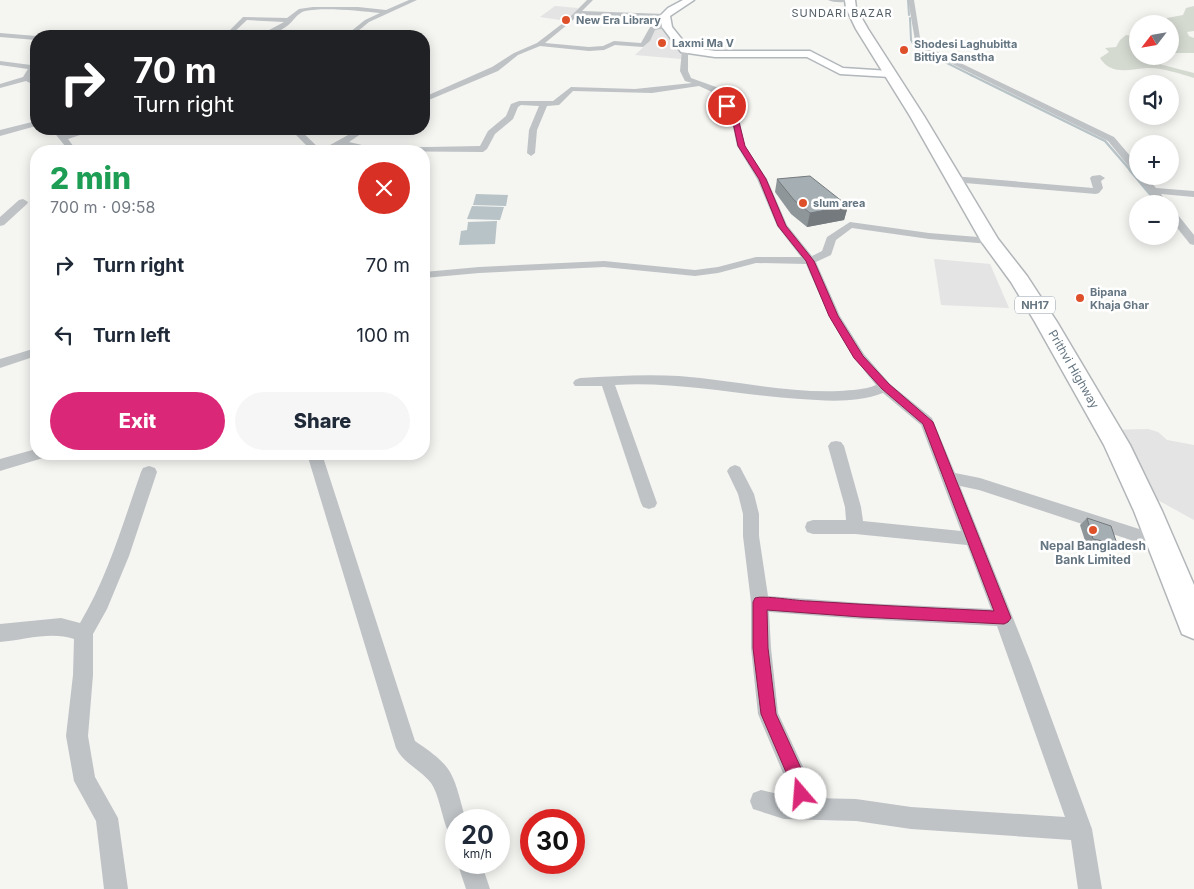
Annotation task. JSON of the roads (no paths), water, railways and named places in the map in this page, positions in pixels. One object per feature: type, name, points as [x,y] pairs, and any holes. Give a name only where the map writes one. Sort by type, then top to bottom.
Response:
[{"type":"highway","name":"Prithvi Highway","points":[[850,0],[851,8],[862,29],[930,137],[990,241],[1025,288],[1104,421],[1129,470],[1194,624]]},
{"type":"main road","points":[[690,0],[671,10],[666,21],[685,50],[715,54],[810,54],[819,62],[840,71],[890,74]]},
{"type":"street","points":[[356,30],[367,21],[414,0]]},
{"type":"street","points":[[430,97],[495,69],[516,54],[538,44],[579,13],[590,0]]},
{"type":"street","points":[[831,0],[850,0]]},
{"type":"street","points":[[911,0],[918,45],[1111,139],[1129,161]]},
{"type":"street","points":[[274,30],[286,24],[288,20],[301,10],[358,9],[387,12]]},
{"type":"street","points":[[579,13],[666,21]]},
{"type":"street","points":[[233,30],[245,18],[288,20]]},
{"type":"street","points":[[538,44],[588,49],[604,48],[614,44],[643,45],[647,41],[652,28],[666,21]]},
{"type":"street","points":[[0,35],[30,38]]},
{"type":"street","points":[[685,50],[684,71],[688,79],[713,89],[720,95],[735,118],[741,146],[762,179],[782,226],[810,261],[834,316],[859,358],[886,387],[928,422],[1004,618],[1081,828],[1090,889]]},
{"type":"street","points":[[0,62],[30,64]]},
{"type":"street","points":[[27,78],[30,70]]},
{"type":"street","points":[[0,86],[27,78]]},
{"type":"street","points":[[430,150],[483,149],[491,133],[510,117],[514,106],[519,102],[556,103],[571,89],[637,90],[683,88],[699,84]]},
{"type":"street","points":[[531,153],[533,130],[544,104]]},
{"type":"street","points":[[0,133],[30,126]]},
{"type":"street","points":[[59,135],[67,145]]},
{"type":"street","points":[[60,138],[71,135]]},
{"type":"street","points":[[300,135],[311,145]]},
{"type":"street","points":[[338,145],[355,135]]},
{"type":"street","points":[[342,143],[350,145]]},
{"type":"street","points":[[953,179],[1096,191],[1098,188],[1095,178],[1100,178]]},
{"type":"street","points":[[1149,185],[1157,195]]},
{"type":"street","points":[[1153,190],[1194,194]]},
{"type":"street","points":[[0,223],[23,202]]},
{"type":"street","points":[[1179,223],[1194,242]]},
{"type":"street","points":[[430,274],[479,270],[604,264],[695,273],[718,270],[756,260],[810,261],[826,253],[831,238],[850,225],[929,236],[990,241]]},
{"type":"street","points":[[0,364],[30,354]]},
{"type":"street","points":[[580,383],[680,380],[759,392],[793,392],[824,396],[867,394],[886,387]]},
{"type":"street","points":[[607,381],[648,503]]},
{"type":"street","points":[[836,446],[853,507],[855,527]]},
{"type":"street","points":[[0,465],[30,456]]},
{"type":"street","points":[[316,460],[408,748],[428,763],[442,779],[452,809]]},
{"type":"street","points":[[735,471],[746,494],[751,514],[751,536],[760,602],[760,648],[768,714],[797,779],[805,808]]},
{"type":"street","points":[[116,889],[107,818],[86,780],[78,736],[84,633],[98,609],[120,556],[149,472]]},
{"type":"street","points":[[949,478],[980,484],[1161,543]]},
{"type":"street","points":[[813,527],[855,527],[972,538]]},
{"type":"street","points":[[760,602],[776,605],[861,611],[1004,618]]},
{"type":"street","points":[[0,633],[22,632],[61,626],[84,633]]},
{"type":"street","points":[[761,801],[784,808],[856,810],[911,818],[1081,828]]},
{"type":"street","points":[[473,874],[478,889]]},
{"type":"waterway","points":[[908,0],[909,15]]},
{"type":"waterway","points":[[910,18],[911,40],[915,47],[971,75]]},
{"type":"waterway","points":[[971,75],[1105,141],[1129,169]]},
{"type":"waterway","points":[[1143,185],[1151,195]]},
{"type":"place","name":"New Era Library","points":[[566,20]]},
{"type":"place","name":"Laxmi Ma V","points":[[662,43]]},
{"type":"place","name":"Shodesi Laghubitta Bittiya Sanstha","points":[[904,50]]},
{"type":"place","name":"slum area","points":[[803,203]]},
{"type":"place","name":"Bipana Khaja Ghar","points":[[1080,298]]},
{"type":"place","name":"Nepal Bangladesh Bank Limited","points":[[1093,530]]},
{"type":"district","name":"SUNDARI BAZAR","points":[[842,13]]}]
